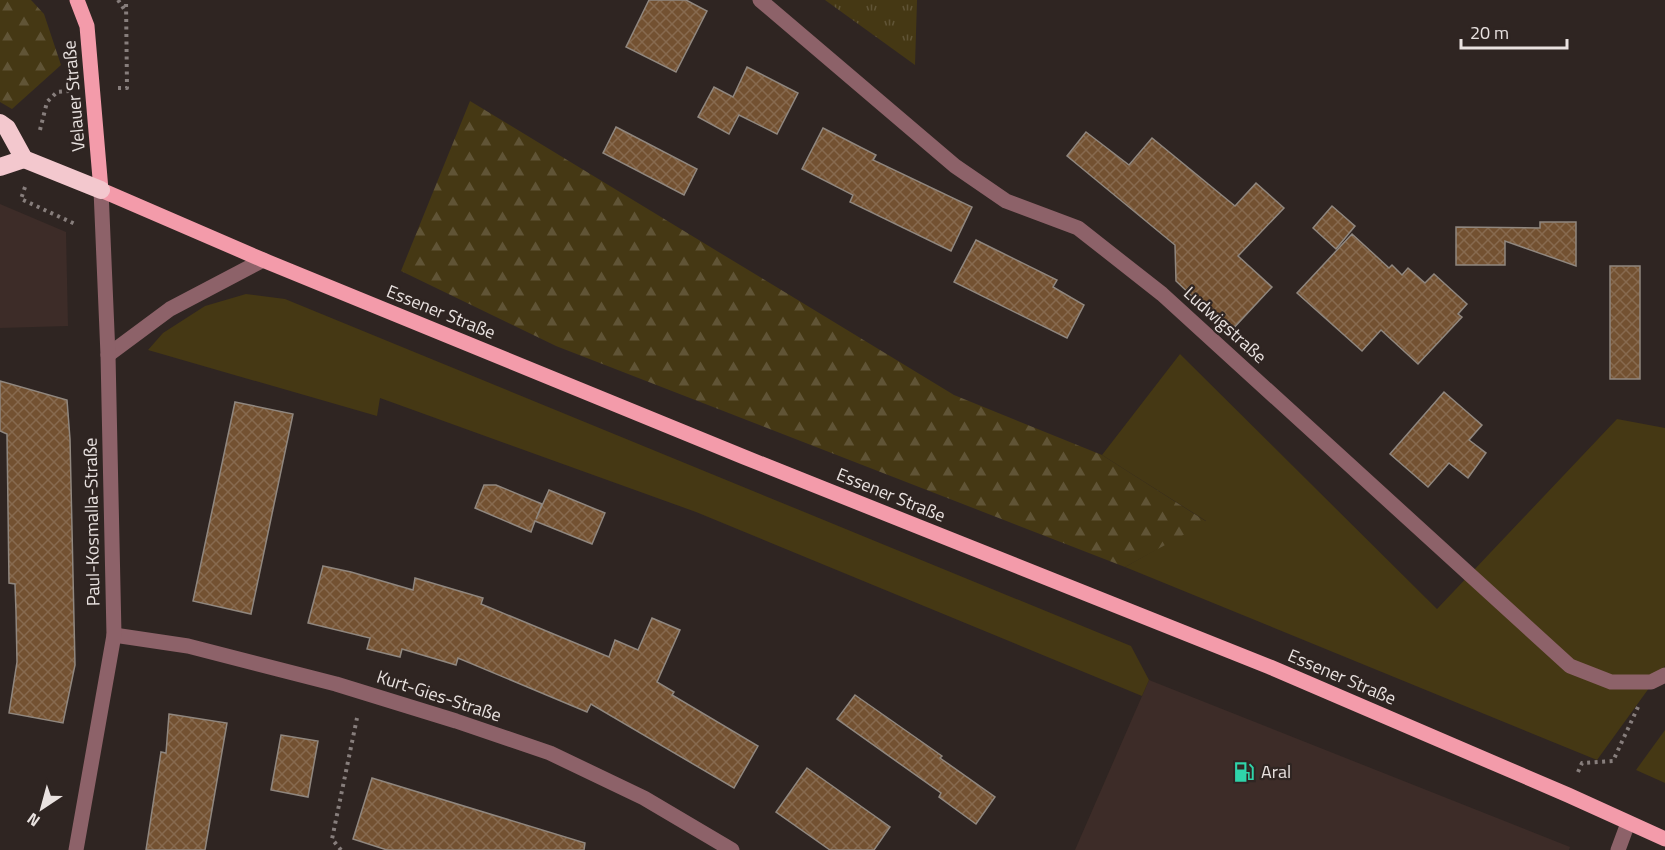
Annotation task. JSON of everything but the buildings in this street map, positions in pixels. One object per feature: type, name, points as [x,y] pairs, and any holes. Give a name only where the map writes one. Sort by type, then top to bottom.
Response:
[{"type":"highway","points":[[0,123],[7,128],[24,159],[101,190]]},
{"type":"highway","points":[[0,167],[24,159]]},
{"type":"main road","name":"Velauer Straße","points":[[77,0],[87,26],[101,190]]},
{"type":"main road","name":"Essener Straße","points":[[101,190],[263,260],[744,457],[1270,667],[1665,839]]},
{"type":"street","name":"Ludwigstraße","points":[[760,0],[955,166],[1006,201],[1078,228],[1162,294],[1570,666],[1611,682],[1651,682]]},
{"type":"street","name":"Paul-Kosmalla-Straße","points":[[76,850],[114,635],[108,355],[101,190]]},
{"type":"street","points":[[108,355],[170,309],[263,260]]},
{"type":"street","name":"Kurt-Gies-Straße","points":[[114,635],[188,646],[362,692],[550,753],[644,798],[732,850]]},
{"type":"street","points":[[1651,682],[1665,675]]},
{"type":"street","points":[[1618,850],[1628,823]]},
{"type":"path","points":[[118,0],[126,13]]},
{"type":"path","points":[[92,89],[126,88],[126,0]]},
{"type":"path","points":[[1568,795],[1582,763],[1613,761],[1651,682]]},
{"type":"path","points":[[340,850],[332,839],[362,692]]},
{"type":"shaded area","points":[[0,204],[66,232],[68,326],[0,328]]},
{"type":"shaded area","name":"Aral","points":[[1149,680],[1570,847],[1569,850],[1075,850]]},
{"type":"green space","points":[[0,0],[31,0],[44,14],[61,65],[12,109],[0,102]]},
{"type":"green space","points":[[825,0],[917,0],[915,65]]},
{"type":"green space","points":[[470,101],[954,395],[1102,455],[1207,522],[1125,567],[556,346],[401,271]]},
{"type":"green space","points":[[246,294],[285,299],[1131,646],[1149,680],[1142,696],[696,512],[380,398],[377,416],[148,350],[163,333],[205,306]]},
{"type":"green space","points":[[1180,354],[1437,609],[1617,419],[1665,428],[1665,666],[1597,760],[1125,567],[1206,521],[1102,455]]},
{"type":"green space","points":[[1665,730],[1665,783],[1636,770]]},
{"type":"place","name":"Aral","points":[[1244,772]]}]
